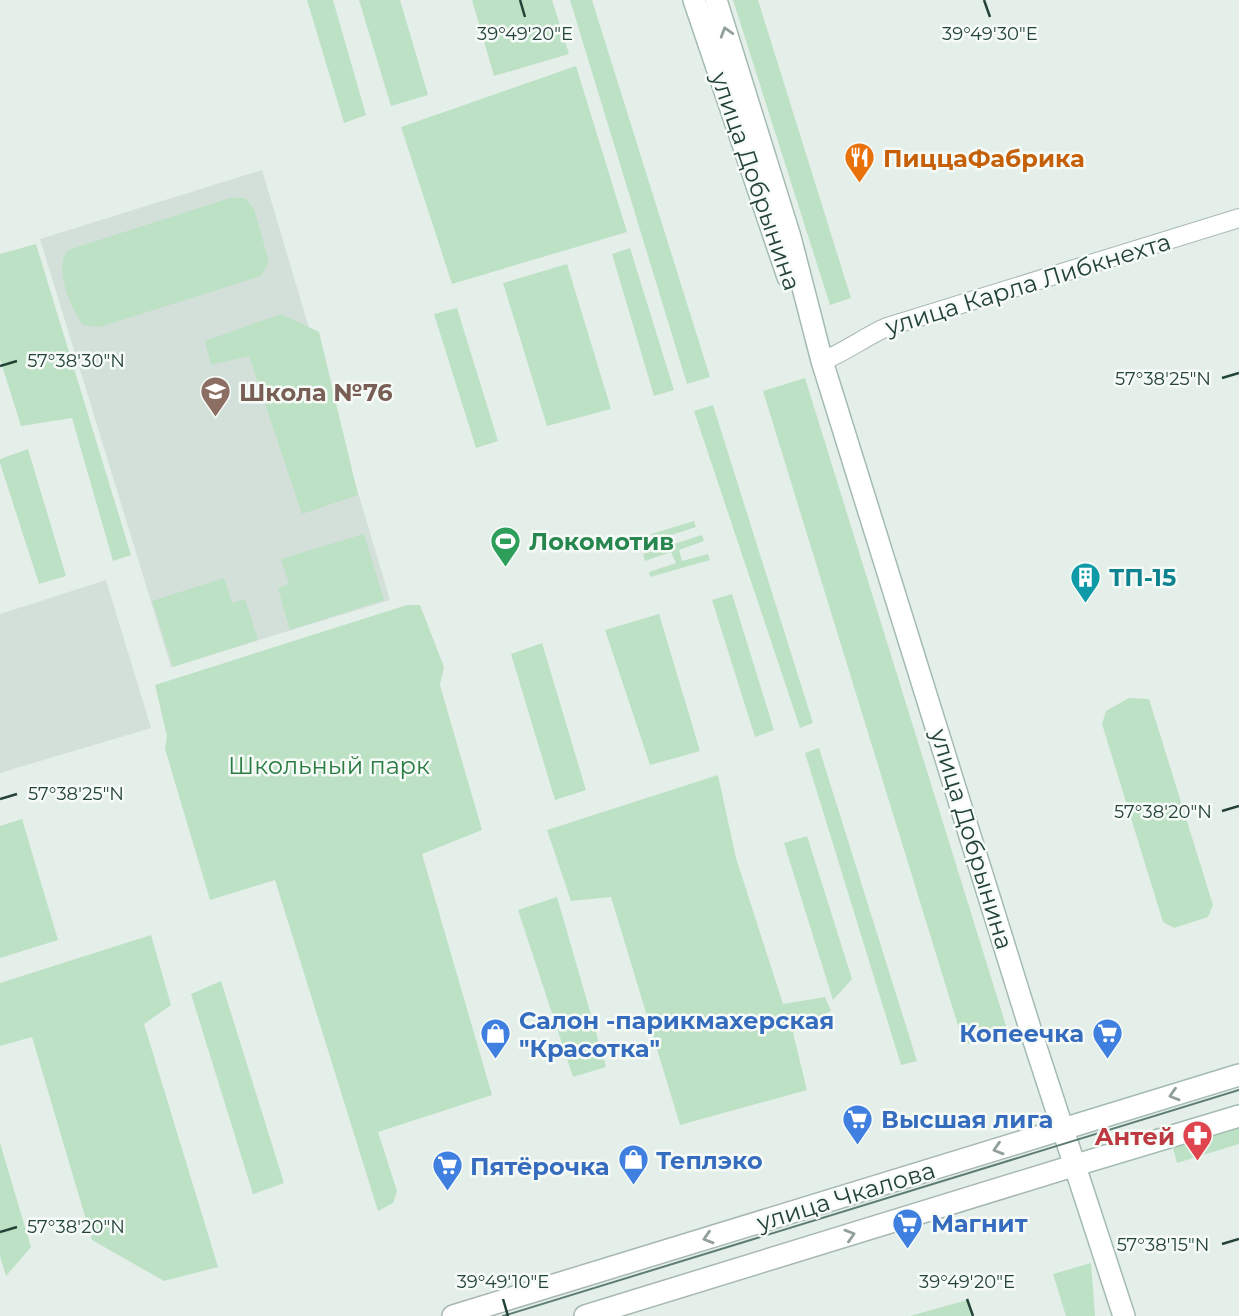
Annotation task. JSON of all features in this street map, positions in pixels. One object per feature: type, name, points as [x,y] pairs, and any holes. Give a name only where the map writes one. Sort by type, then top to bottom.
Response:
[{"type":"main road","name":"улица Добрынина","points":[[694,0],[783,240]]},
{"type":"main road","name":"улица Добрынина","points":[[716,0],[783,240],[1124,1316]]},
{"type":"main road","name":"улица Чкалова","points":[[453,1316],[1239,1075]]},
{"type":"main road","name":"улица Чкалова","points":[[585,1316],[1239,1116]]},
{"type":"street","name":"улица Карла Либкнехта","points":[[821,361],[847,351],[887,327],[1239,218]]},
{"type":"shaded area","name":"Школа №76","points":[[262,170],[390,600],[171,667],[40,239]]},
{"type":"shaded area","points":[[106,580],[151,728],[0,773],[0,614]]},
{"type":"green space","points":[[307,0],[333,0],[366,115],[344,123]]},
{"type":"green space","points":[[359,0],[400,0],[428,95],[391,106]]},
{"type":"green space","points":[[472,0],[552,0],[569,54],[494,76]]},
{"type":"green space","points":[[570,0],[592,0],[710,377],[687,384]]},
{"type":"green space","points":[[733,0],[758,0],[851,298],[830,305]]},
{"type":"green space","points":[[576,66],[627,232],[452,284],[401,127]]},
{"type":"green space","points":[[230,198],[245,198],[254,209],[269,262],[261,276],[100,327],[83,325],[65,288],[62,266],[68,250]]},
{"type":"green space","points":[[36,244],[131,555],[113,561],[72,418],[21,426],[0,359],[0,254]]},
{"type":"green space","points":[[630,248],[674,390],[654,396],[612,254]]},
{"type":"green space","points":[[567,264],[611,409],[547,426],[503,283]]},
{"type":"green space","points":[[457,308],[498,441],[476,448],[434,314]]},
{"type":"green space","points":[[281,314],[319,332],[358,495],[302,514],[249,356],[211,365],[205,341]]},
{"type":"green space","points":[[805,378],[1008,1032],[964,1045],[763,391]]},
{"type":"green space","points":[[713,405],[813,723],[800,728],[694,411]]},
{"type":"green space","points":[[28,449],[66,576],[39,584],[0,463],[0,459]]},
{"type":"green space","points":[[694,521],[696,527],[653,541],[651,534]]},
{"type":"green space","points":[[364,534],[384,600],[290,630],[278,588],[289,584],[281,559]]},
{"type":"green space","points":[[702,535],[704,541],[679,550],[682,561],[708,554],[710,560],[650,577],[649,572],[676,563],[671,552],[645,561],[643,554]]},
{"type":"green space","points":[[224,578],[232,603],[245,599],[258,640],[173,667],[152,601]]},
{"type":"green space","points":[[732,594],[774,730],[755,737],[712,600]]},
{"type":"green space","name":"Школьный парк","points":[[407,605],[420,605],[444,667],[440,685],[482,830],[422,854],[492,1095],[378,1132],[397,1191],[393,1203],[378,1211],[275,880],[210,900],[165,749],[167,736],[155,685]]},
{"type":"green space","points":[[659,614],[700,751],[650,765],[605,630]]},
{"type":"green space","points":[[542,643],[586,790],[555,800],[511,654]]},
{"type":"green space","points":[[1129,698],[1149,699],[1213,905],[1208,917],[1174,928],[1163,922],[1102,724],[1106,711]]},
{"type":"green space","points":[[819,748],[917,1061],[901,1065],[805,753]]},
{"type":"green space","points":[[718,775],[736,858],[783,1004],[825,997],[831,1011],[793,1033],[807,1090],[680,1125],[611,897],[571,901],[547,830]]},
{"type":"green space","points":[[22,819],[58,940],[0,958],[0,826]]},
{"type":"green space","points":[[807,836],[852,979],[833,1000],[784,843]]},
{"type":"green space","points":[[557,897],[606,1067],[573,1077],[518,910]]},
{"type":"green space","points":[[151,935],[171,1005],[144,1024],[218,1267],[164,1281],[92,1240],[32,1037],[0,1046],[0,983]]},
{"type":"green space","points":[[221,981],[284,1183],[253,1194],[191,994]]},
{"type":"green space","points":[[1239,1123],[1239,1144],[1177,1163],[1172,1144]]},
{"type":"green space","points":[[0,1143],[31,1247],[6,1276],[0,1256]]},
{"type":"green space","points":[[1091,1263],[1095,1316],[1066,1316],[1053,1274]]},
{"type":"green space","points":[[967,1300],[972,1316],[910,1316]]},
{"type":"tram line","points":[[503,1316],[1239,1090]]},
{"type":"place","name":"ПиццаФабрика","points":[[860,185]]},
{"type":"place","name":"Школа №76","points":[[216,419]]},
{"type":"place","name":"Локомотив","points":[[506,568]]},
{"type":"place","name":"ТП-15","points":[[1086,604]]},
{"type":"place","name":"Копеечка","points":[[1107,1060]]},
{"type":"place","name":"Салон -парикмахерская \"Красотка\"","points":[[496,1061]]},
{"type":"place","name":"Высшая лига","points":[[858,1146]]},
{"type":"place","name":"Антей","points":[[1198,1163]]},
{"type":"place","name":"Теплэко","points":[[633,1187]]},
{"type":"place","name":"Пятёрочка","points":[[447,1193]]},
{"type":"place","name":"Магнит","points":[[908,1250]]}]
